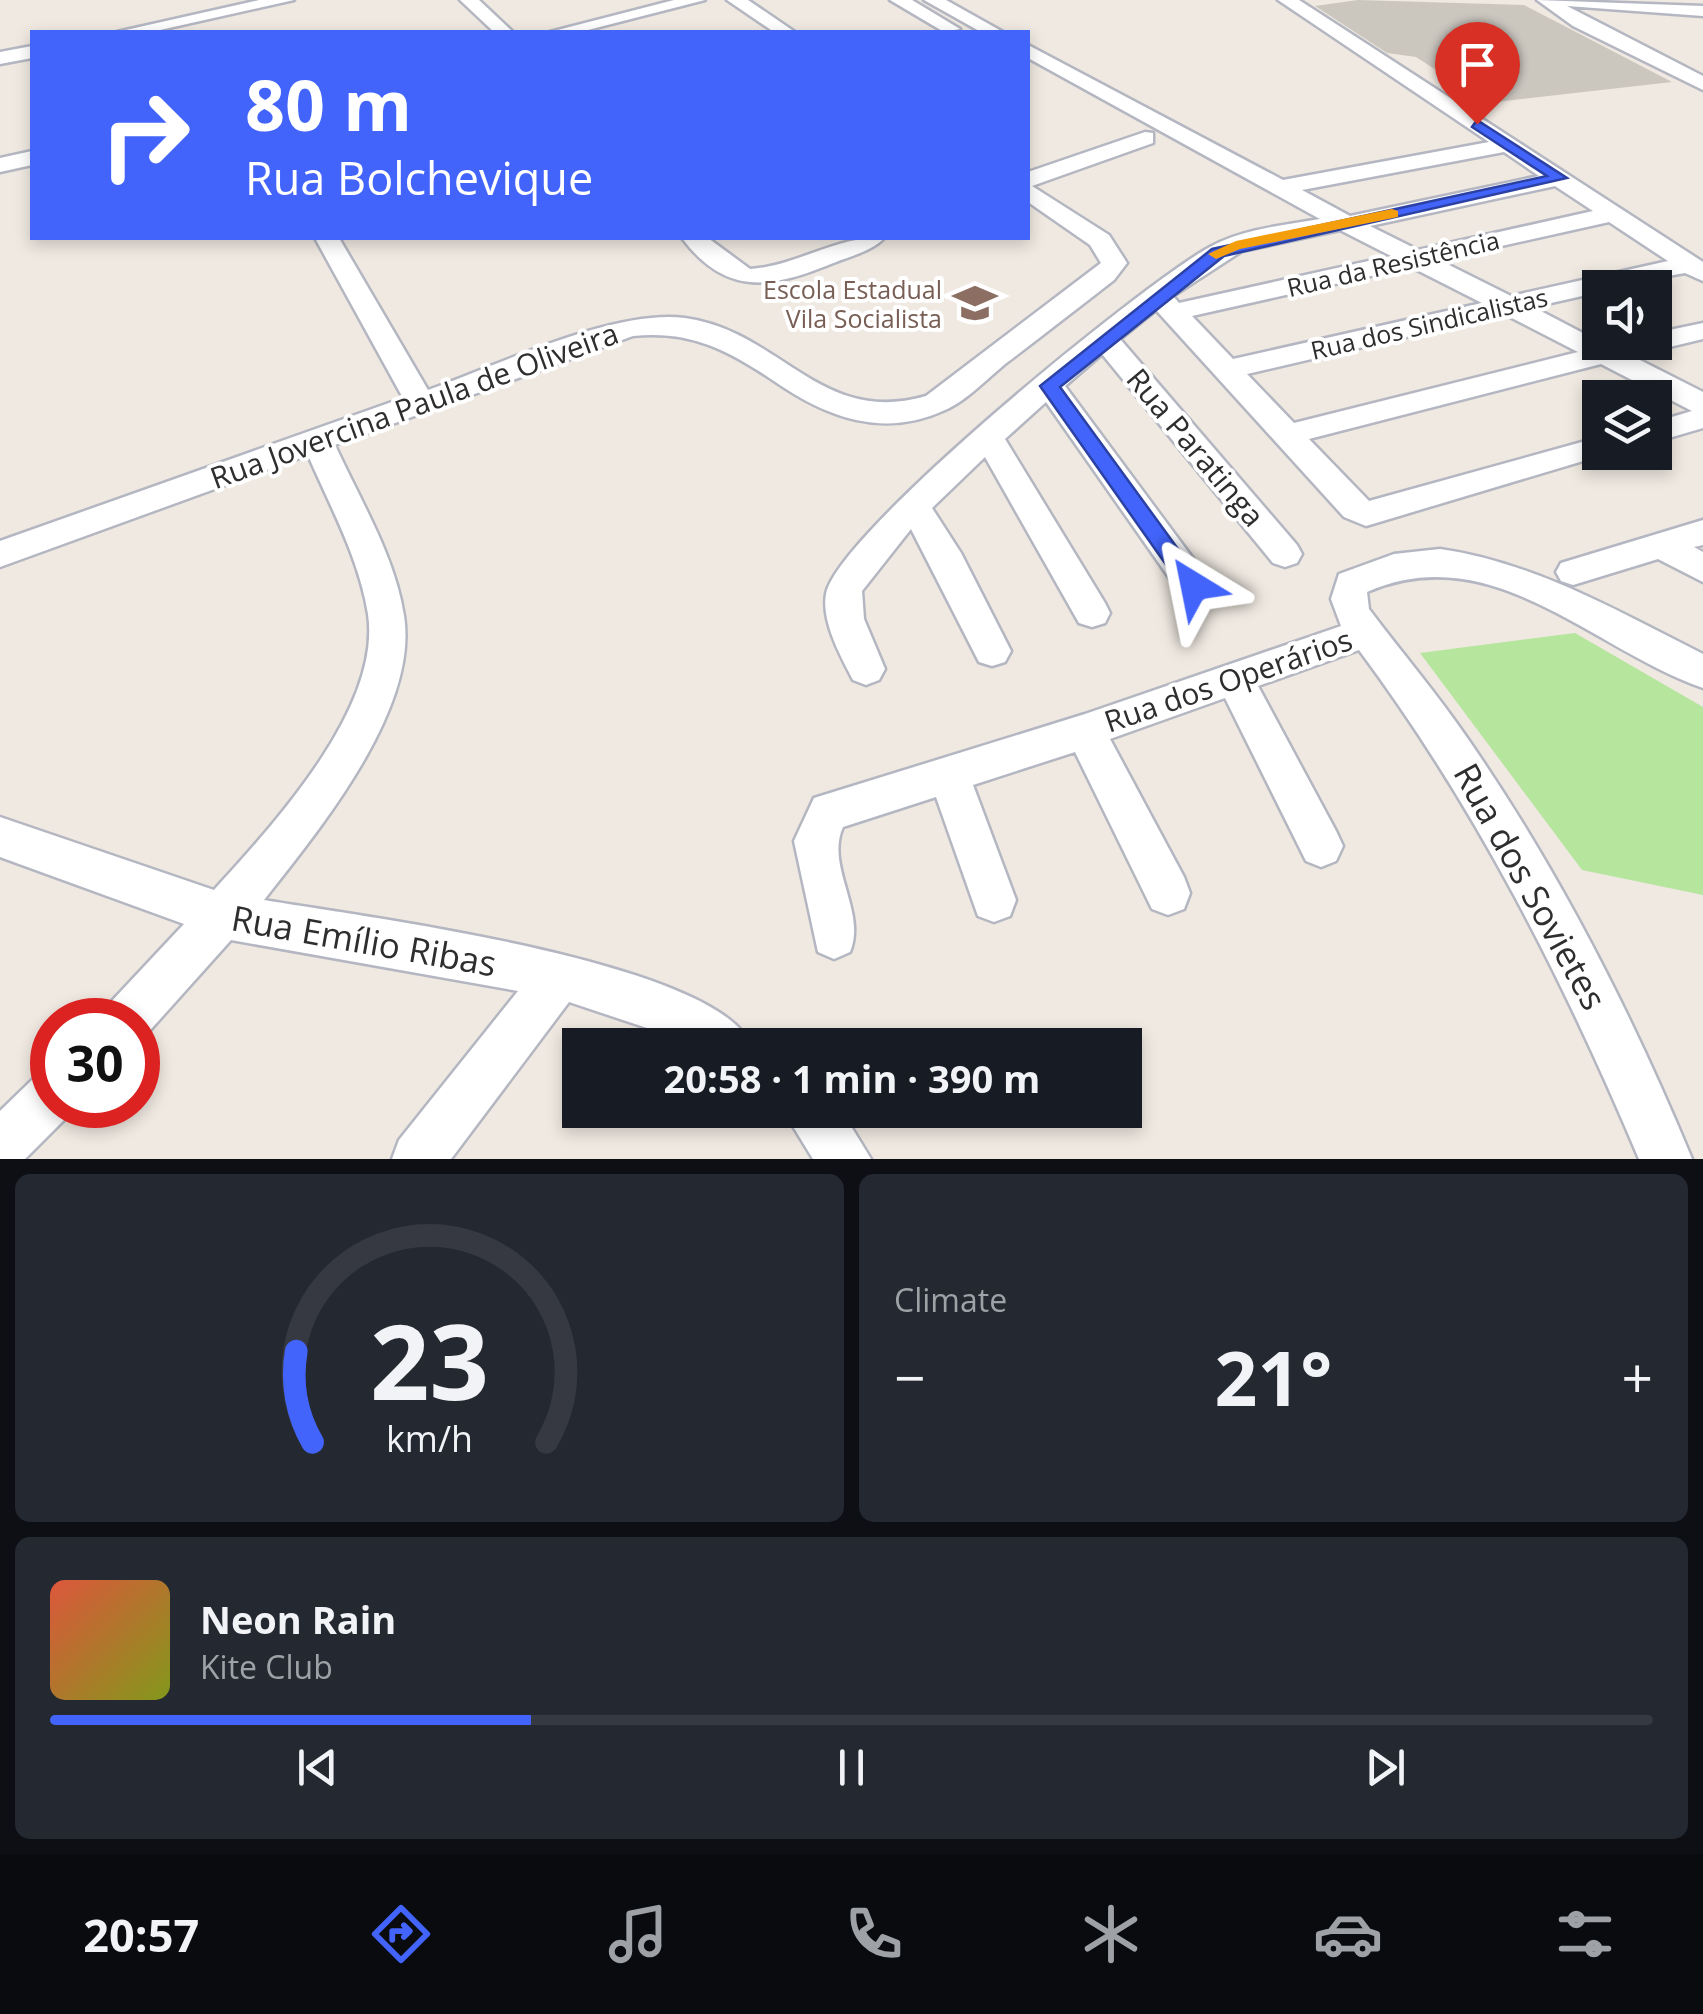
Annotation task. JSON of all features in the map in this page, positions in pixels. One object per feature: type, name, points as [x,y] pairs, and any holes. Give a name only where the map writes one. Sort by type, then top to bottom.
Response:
[{"type":"street","points":[[136,30],[285,0]]},
{"type":"street","points":[[568,30],[696,0]]},
{"type":"street","points":[[736,0],[783,30]]},
{"type":"street","points":[[899,0],[953,30]]},
{"type":"street","points":[[934,0],[983,30]]},
{"type":"street","points":[[1287,0],[1696,268]]},
{"type":"street","points":[[1546,0],[1579,22],[1703,84]]},
{"type":"street","points":[[1556,0],[1703,11]]},
{"type":"street","points":[[478,1],[502,30]]},
{"type":"street","points":[[0,58],[30,52]]},
{"type":"street","points":[[1030,52],[1346,223],[1582,343]]},
{"type":"street","points":[[1030,73],[1308,230]]},
{"type":"street","points":[[1030,179],[1153,143],[1181,145],[1190,138]]},
{"type":"street","points":[[1282,188],[1509,144]]},
{"type":"street","points":[[1189,163],[1218,154]]},
{"type":"street","points":[[0,165],[30,158]]},
{"type":"street","points":[[866,669],[843,602],[844,589],[867,554],[987,434],[1106,340],[1167,305],[1218,252],[1560,178]]},
{"type":"street","points":[[1254,199],[1275,198],[1283,192],[1282,188]]},
{"type":"street","name":"Rua Jovercina Paula de Oliveira","points":[[0,554],[603,335],[654,325],[703,330],[722,338],[832,406],[860,415],[916,412],[936,404],[1105,275],[1114,263],[1100,240],[1030,193]]},
{"type":"street","name":"Rua da Resistência","points":[[1167,305],[1414,258],[1613,214]]},
{"type":"street","points":[[328,240],[420,402]]},
{"type":"street","points":[[696,240],[735,273],[750,277],[770,275],[866,240]]},
{"type":"street","name":"Rua dos Sindicalistas","points":[[1227,369],[1505,305],[1696,268]]},
{"type":"street","points":[[1167,305],[1356,510],[1366,514],[1582,453]]},
{"type":"street","points":[[1672,338],[1703,331]]},
{"type":"street","name":"Rua Paratinga","points":[[1106,340],[1285,554]]},
{"type":"street","points":[[1286,435],[1582,360]]},
{"type":"street","points":[[1616,360],[1703,404]]},
{"type":"street","points":[[1050,386],[1194,586]]},
{"type":"street","points":[[1672,427],[1703,418]]},
{"type":"street","points":[[987,434],[1092,613]]},
{"type":"street","points":[[148,998],[224,916],[355,737],[383,674],[388,641],[383,599],[317,440]]},
{"type":"street","points":[[915,508],[948,562],[992,651]]},
{"type":"street","points":[[1573,572],[1703,532]]},
{"type":"street","points":[[1663,545],[1703,569]]},
{"type":"street","name":"Rua dos Operários","points":[[834,936],[815,840],[829,812],[1085,731],[1366,632],[1352,616],[1347,600],[1351,584],[1413,564],[1440,562],[1535,588],[1703,672]]},
{"type":"street","name":"Rua dos Sovietes","points":[[1366,632],[1417,694],[1498,818],[1597,1000],[1666,1159]]},
{"type":"street","points":[[1235,680],[1321,846]]},
{"type":"street","points":[[1085,731],[1168,893]]},
{"type":"street","points":[[949,775],[994,900]]},
{"type":"street","name":"Rua Emílio Ribas","points":[[0,837],[224,916],[560,975],[662,1009],[696,1028]]},
{"type":"street","points":[[418,1159],[560,975]]},
{"type":"street","points":[[0,1147],[30,1118]]},
{"type":"street","points":[[822,1128],[845,1159]]},
{"type":"green space","points":[[1575,633],[1703,707],[1703,895],[1582,870],[1420,653]]},
{"type":"building","points":[[1358,0],[1524,5],[1672,82],[1487,103],[1416,57],[1387,53],[1315,6]]},
{"type":"slow traffic","points":[[1216,254],[1236,246],[1392,214]]},
{"type":"place","name":"Escola Estadual Vila Socialista","points":[[975,303]]},
{"type":"route","points":[[1194,586],[1050,386],[1218,252],[1560,178],[1477,124]]}]
